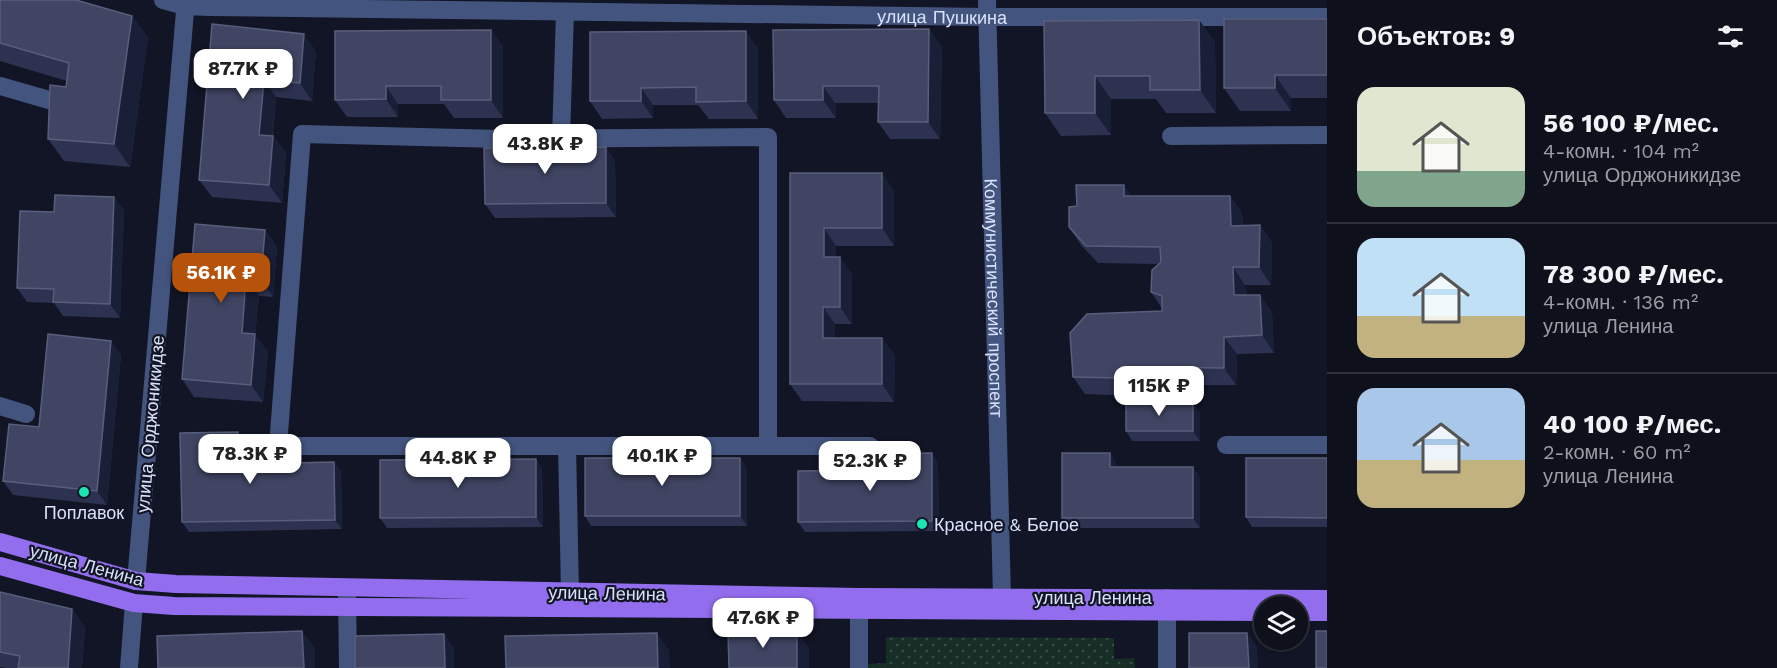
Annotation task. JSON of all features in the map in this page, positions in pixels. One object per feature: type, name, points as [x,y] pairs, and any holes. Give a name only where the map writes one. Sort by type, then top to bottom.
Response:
[{"type":"main road","name":"улица Ленина","points":[[0,542],[136,581],[348,598],[859,604],[1002,597],[1167,605],[1327,598]]},
{"type":"main road","points":[[0,566],[134,603],[174,606],[348,598]]},
{"type":"main road","name":"улица Орджоникидзе","points":[[134,603],[136,581]]},
{"type":"main road","points":[[859,604],[1167,605],[1254,611]]},
{"type":"main road","points":[[1308,612],[1327,612]]},
{"type":"street","name":"улица Пушкина","points":[[163,0],[185,3],[329,4],[565,12],[790,7],[1202,8],[1327,16]]},
{"type":"street","name":"улица Орджоникидзе","points":[[136,581],[185,3]]},
{"type":"street","name":"Коммунистический проспект","points":[[987,9],[1002,597]]},
{"type":"street","points":[[561,138],[565,12]]},
{"type":"street","points":[[0,86],[49,100]]},
{"type":"street","points":[[768,446],[768,136],[561,138],[302,134],[278,446],[567,446],[768,446],[870,446]]},
{"type":"street","points":[[1171,136],[1327,135]]},
{"type":"street","points":[[0,406],[26,414]]},
{"type":"street","points":[[1226,445],[1327,445]]},
{"type":"street","points":[[567,446],[570,600]]},
{"type":"street","points":[[348,598],[348,668]]},
{"type":"street","name":"улица Орджоникидзе","points":[[129,668],[134,603]]},
{"type":"street","points":[[859,604],[859,668]]},
{"type":"street","points":[[1167,605],[1167,668]]},
{"type":"green space","points":[[886,637],[1114,638],[1114,659],[1134,658],[1135,668],[867,668],[867,664],[886,663]]},
{"type":"building","points":[[0,0],[76,0],[132,16],[114,144],[48,139],[50,85],[66,87],[69,63],[0,43]]},
{"type":"building","points":[[1224,19],[1327,19],[1327,75],[1275,75],[1275,88],[1224,88]]},
{"type":"building","points":[[1199,20],[1200,90],[1150,90],[1150,76],[1095,76],[1095,113],[1045,113],[1044,21]]},
{"type":"building","points":[[212,24],[304,34],[300,83],[264,80],[259,135],[273,136],[269,185],[199,180]]},
{"type":"building","points":[[929,29],[928,122],[878,122],[879,86],[823,86],[823,100],[774,100],[773,30]]},
{"type":"building","points":[[491,30],[491,100],[441,100],[441,86],[386,86],[386,99],[335,100],[335,31]]},
{"type":"building","points":[[746,31],[746,101],[696,102],[696,87],[641,88],[641,101],[590,101],[590,32]]},
{"type":"building","points":[[606,147],[606,203],[485,204],[484,148]]},
{"type":"building","points":[[790,173],[882,173],[882,228],[824,228],[824,257],[840,257],[840,307],[823,307],[823,338],[882,338],[882,384],[790,384]]},
{"type":"building","points":[[1076,185],[1124,185],[1124,196],[1230,196],[1231,226],[1260,225],[1259,267],[1233,267],[1234,295],[1260,295],[1262,335],[1224,337],[1224,368],[1121,367],[1121,378],[1073,377],[1070,333],[1087,314],[1162,311],[1162,296],[1151,292],[1152,270],[1161,262],[1160,247],[1086,246],[1069,227],[1069,207],[1077,206]]},
{"type":"building","points":[[55,195],[114,197],[110,304],[53,302],[54,289],[17,288],[20,211],[54,212]]},
{"type":"building","points":[[195,224],[265,230],[261,279],[246,278],[242,333],[255,334],[251,385],[182,379]]},
{"type":"building","points":[[48,334],[111,341],[97,491],[3,481],[9,424],[39,427]]},
{"type":"building","points":[[1126,403],[1193,404],[1193,431],[1126,431]]},
{"type":"building","points":[[238,432],[239,464],[334,462],[335,520],[182,522],[180,433]]},
{"type":"building","points":[[932,453],[932,521],[798,522],[798,471],[882,470],[882,454]]},
{"type":"building","points":[[1062,453],[1110,453],[1110,467],[1193,467],[1193,518],[1062,518]]},
{"type":"building","points":[[585,458],[740,458],[740,516],[585,516]]},
{"type":"building","points":[[1246,458],[1327,458],[1327,518],[1246,517]]},
{"type":"building","points":[[536,459],[536,517],[380,518],[380,460]]},
{"type":"building","points":[[0,592],[72,609],[68,668],[18,668],[20,656],[0,652]]},
{"type":"building","points":[[797,630],[797,668],[729,668],[728,632]]},
{"type":"building","points":[[302,631],[304,668],[158,668],[157,636]]},
{"type":"building","points":[[1316,631],[1327,631],[1327,668],[1316,668]]},
{"type":"building","points":[[657,633],[658,668],[506,668],[505,636]]},
{"type":"building","points":[[1189,633],[1247,633],[1249,668],[1189,668]]},
{"type":"building","points":[[444,634],[445,668],[355,668],[355,636]]},
{"type":"place","name":"Поплавок","points":[[84,492]]},
{"type":"place","name":"Красное & Белое","points":[[922,524]]}]
